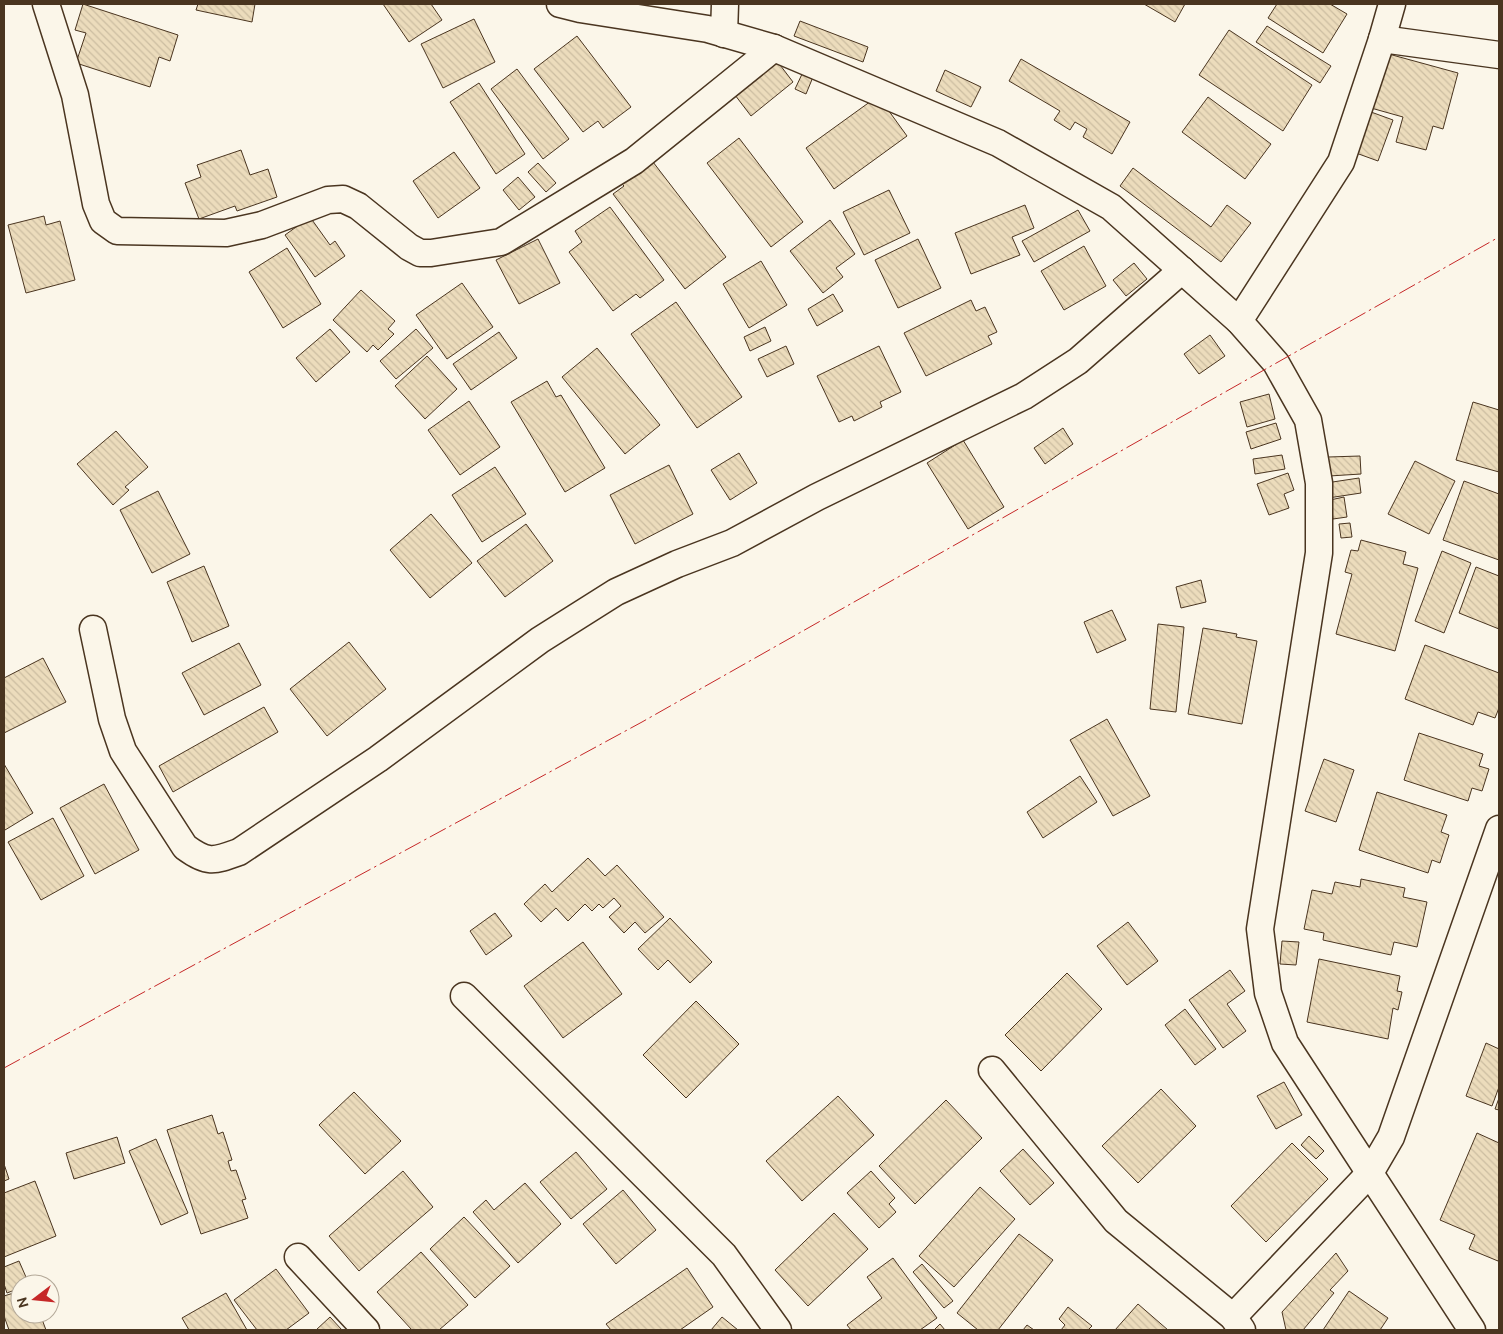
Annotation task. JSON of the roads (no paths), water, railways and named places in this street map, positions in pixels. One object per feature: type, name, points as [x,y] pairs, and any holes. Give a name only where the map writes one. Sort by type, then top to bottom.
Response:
[{"type":"street","points":[[46,4],[75,94],[96,204],[103,220],[117,232],[226,233],[262,225],[328,200],[343,200],[358,206],[409,247],[420,253],[501,242],[634,161],[774,48]]},
{"type":"street","points":[[560,4],[708,30],[774,48],[998,143],[1110,207],[1239,321],[1276,363],[1308,420],[1320,483],[1319,553],[1260,929],[1268,993],[1285,1042],[1472,1330]]},
{"type":"street","points":[[724,34],[725,4]]},
{"type":"street","points":[[1239,321],[1341,162],[1392,4]]},
{"type":"street","points":[[1382,39],[1499,55]]},
{"type":"street","points":[[93,629],[112,718],[123,751],[186,847],[199,857],[216,860],[239,852],[378,759],[540,640],[616,592],[677,564],[732,543],[817,497],[1024,396],[1078,361],[1182,270]]},
{"type":"street","points":[[992,1070],[1116,1221],[1237,1323],[1370,1173],[1391,1137],[1499,829]]},
{"type":"street","points":[[464,996],[724,1255],[778,1330]]},
{"type":"street","points":[[298,1257],[366,1330]]}]
